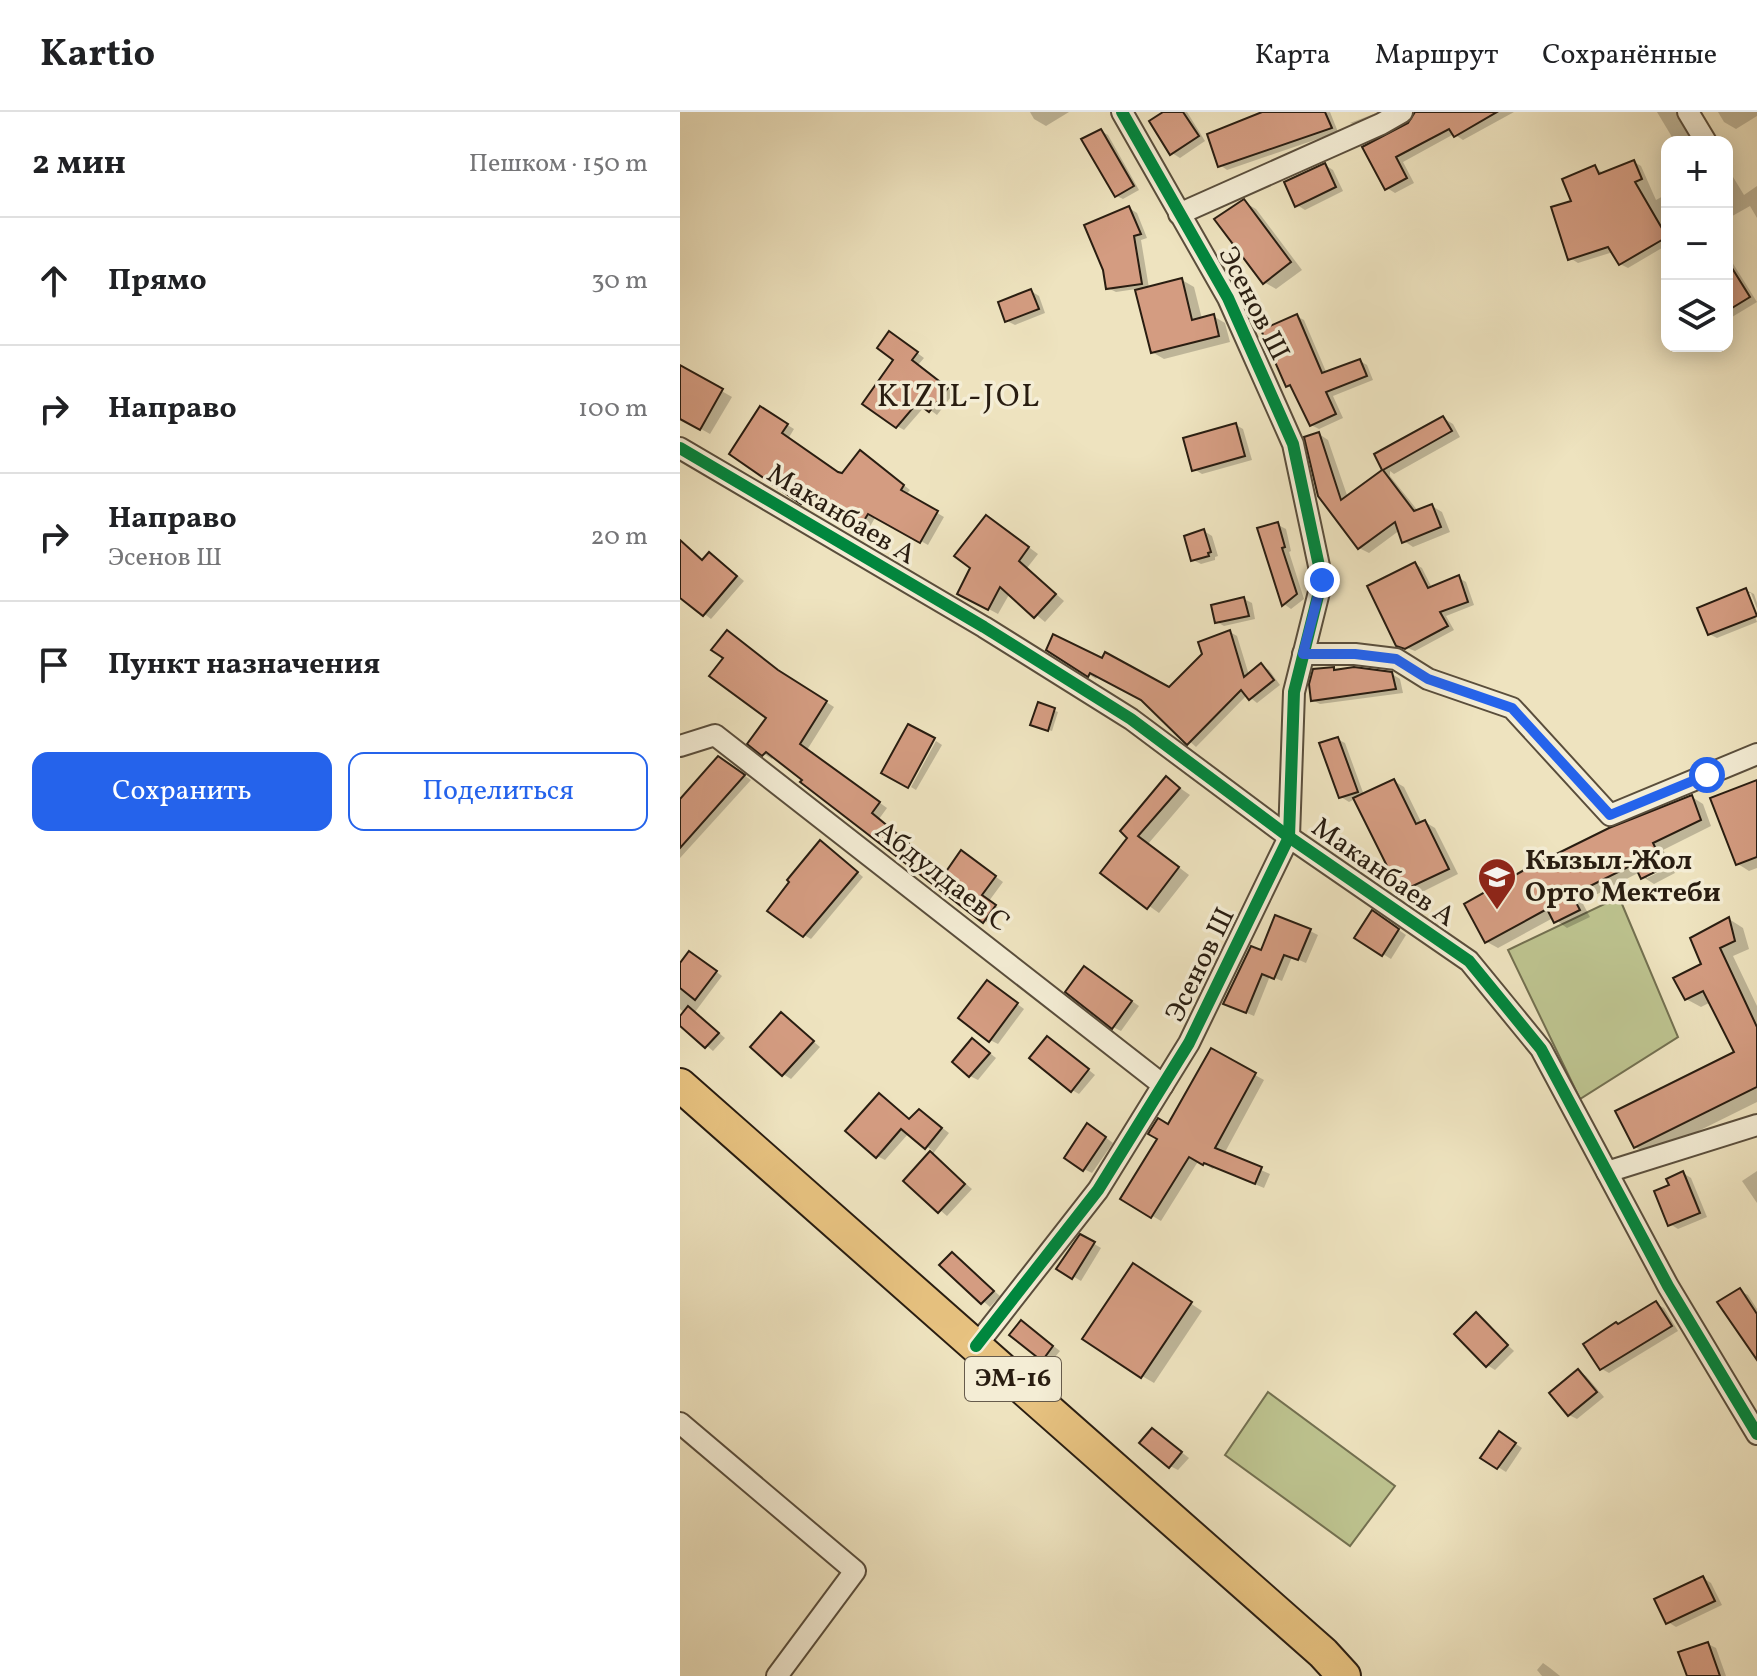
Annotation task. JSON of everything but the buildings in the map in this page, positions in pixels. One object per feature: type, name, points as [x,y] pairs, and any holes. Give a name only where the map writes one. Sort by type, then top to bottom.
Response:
[{"type":"highway","name":"ЭМ-16","points":[[680,1085],[1323,1653],[1344,1676]]},
{"type":"street","name":"Эсенов Ш","points":[[976,1346],[1098,1190],[1189,1043],[1289,837],[1294,692],[1322,580],[1293,444],[1228,298],[1122,112]]},
{"type":"street","points":[[1179,214],[1402,112]]},
{"type":"street","points":[[1688,112],[1702,136]]},
{"type":"street","name":"Маканбаев А","points":[[680,448],[984,627],[1131,719],[1289,837],[1469,961],[1541,1049],[1668,1286],[1757,1434]]},
{"type":"street","points":[[1303,654],[1355,654],[1396,659],[1428,679],[1512,708],[1610,815],[1757,754]]},
{"type":"street","name":"Абдулдаев С","points":[[680,746],[715,735],[1163,1085]]},
{"type":"street","points":[[1607,1172],[1757,1125]]},
{"type":"street","points":[[680,1423],[855,1571],[777,1676]]},
{"type":"green space","points":[[1619,897],[1678,1037],[1580,1099],[1508,950]]},
{"type":"green space","points":[[1268,1392],[1395,1486],[1350,1546],[1225,1455]]},
{"type":"cycle path","points":[[976,1346],[1098,1190],[1189,1043],[1289,837],[1294,692],[1322,580],[1293,444],[1228,298],[1122,112]]},
{"type":"cycle path","points":[[680,448],[984,627],[1131,719],[1289,837],[1469,961],[1541,1049],[1668,1286],[1757,1434]]},
{"type":"place","name":"Кызыл-Жол Орто Мектеби","points":[[1497,911]]},
{"type":"district","name":"KIZIL-JOL","points":[[959,398]]},
{"type":"route","points":[[1322,580],[1303,654],[1355,654],[1396,659],[1428,679],[1512,708],[1610,815],[1707,775]]}]
